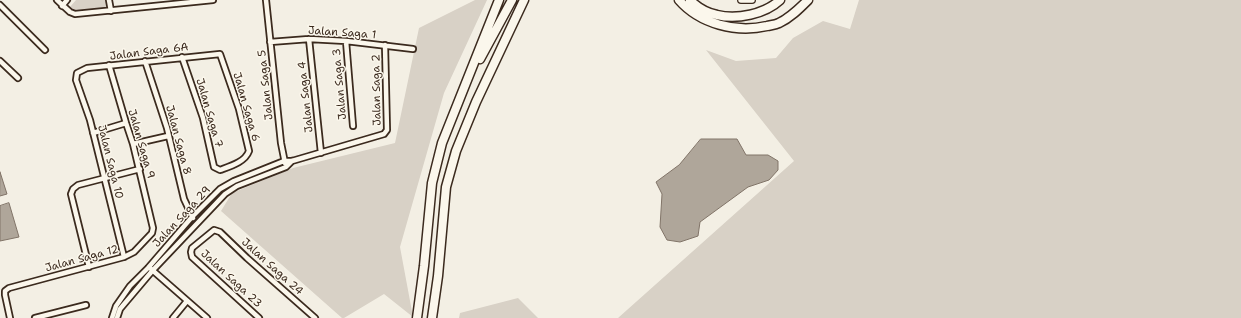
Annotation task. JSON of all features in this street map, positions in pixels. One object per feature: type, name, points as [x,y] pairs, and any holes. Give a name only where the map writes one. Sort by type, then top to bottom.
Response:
[{"type":"highway","points":[[417,318],[424,266],[432,183],[442,143],[499,0]]},
{"type":"highway","points":[[462,94],[512,0]]},
{"type":"highway","points":[[432,318],[438,276],[446,187],[456,151],[476,102],[524,0]]},
{"type":"highway","points":[[509,30],[529,0]]},
{"type":"highway","points":[[679,0],[683,5],[702,18],[727,27],[745,29],[778,24],[796,12],[808,0]]},
{"type":"highway","points":[[690,0],[698,7],[717,15],[738,17],[761,11],[780,0]]},
{"type":"street","points":[[57,0],[62,6],[75,14],[213,0]]},
{"type":"street","points":[[62,6],[68,0]]},
{"type":"street","points":[[110,0],[111,11]]},
{"type":"street","points":[[150,0],[151,7]]},
{"type":"street","name":"Jalan Saga 5","points":[[266,0],[281,142],[286,167]]},
{"type":"street","points":[[741,0],[752,0]]},
{"type":"street","points":[[0,6],[45,50]]},
{"type":"street","name":"Jalan Saga 1","points":[[270,42],[309,39],[346,40],[413,49]]},
{"type":"street","name":"Jalan Saga 4","points":[[309,39],[322,152]]},
{"type":"street","name":"Jalan Saga 3","points":[[346,40],[353,126]]},
{"type":"street","name":"Jalan Saga 2","points":[[384,134],[387,130],[385,45]]},
{"type":"street","name":"Jalan Saga 6A","points":[[77,73],[87,68],[109,65],[216,53],[222,56]]},
{"type":"street","name":"Jalan Saga 6","points":[[220,170],[244,159],[249,151],[239,109],[222,56]]},
{"type":"street","name":"Jalan Saga 7","points":[[182,57],[203,118],[214,167],[220,170]]},
{"type":"street","points":[[0,61],[18,78]]},
{"type":"street","name":"Jalan Saga 8","points":[[145,61],[167,128],[184,199],[192,217]]},
{"type":"street","name":"Jalan Saga 9","points":[[109,65],[126,123],[134,144],[153,228]]},
{"type":"street","name":"Jalan Saga 10","points":[[77,73],[76,80],[93,133],[124,257]]},
{"type":"street","points":[[93,133],[126,123]]},
{"type":"street","name":"Jalan Saga 29","points":[[117,318],[120,309],[192,217],[220,189],[284,161],[292,161],[384,134]]},
{"type":"street","points":[[134,144],[168,136]]},
{"type":"street","name":"Jalan Saga 29","points":[[112,318],[116,306],[130,286],[151,269],[225,194],[237,186],[286,167],[292,161]]},
{"type":"street","points":[[89,267],[71,194],[73,188],[78,185],[140,169]]},
{"type":"street","points":[[192,217],[198,221]]},
{"type":"street","name":"Jalan Saga 12","points":[[10,318],[5,295],[5,291],[9,288],[124,257],[134,252],[150,236],[153,228]]},
{"type":"street","name":"Jalan Saga 23","points":[[217,230],[214,230],[192,248],[192,257],[259,318]]},
{"type":"street","name":"Jalan Saga 24","points":[[217,230],[314,318]]},
{"type":"street","points":[[151,269],[207,318]]},
{"type":"street","points":[[173,318],[187,301]]},
{"type":"street","points":[[35,318],[86,305]]},
{"type":"shaded area","points":[[76,0],[106,0],[108,9],[76,12],[70,7]]},
{"type":"shaded area","points":[[475,0],[487,0],[444,93],[400,247],[413,317],[384,294],[342,318],[221,211],[232,193],[293,168],[395,143],[419,28]]},
{"type":"shaded area","points":[[859,0],[1241,0],[1241,318],[618,318],[794,161],[706,50],[736,61],[776,58],[793,38],[823,21],[850,29]]},
{"type":"shaded area","points":[[701,139],[737,139],[746,155],[768,155],[778,161],[778,170],[769,180],[748,187],[700,222],[698,236],[680,242],[667,240],[660,227],[662,194],[656,182],[679,165]]},
{"type":"shaded area","points":[[0,172],[7,194],[0,196]]},
{"type":"shaded area","points":[[9,203],[19,237],[0,241],[0,206]]},
{"type":"shaded area","points":[[518,298],[538,318],[459,318],[460,313]]}]
